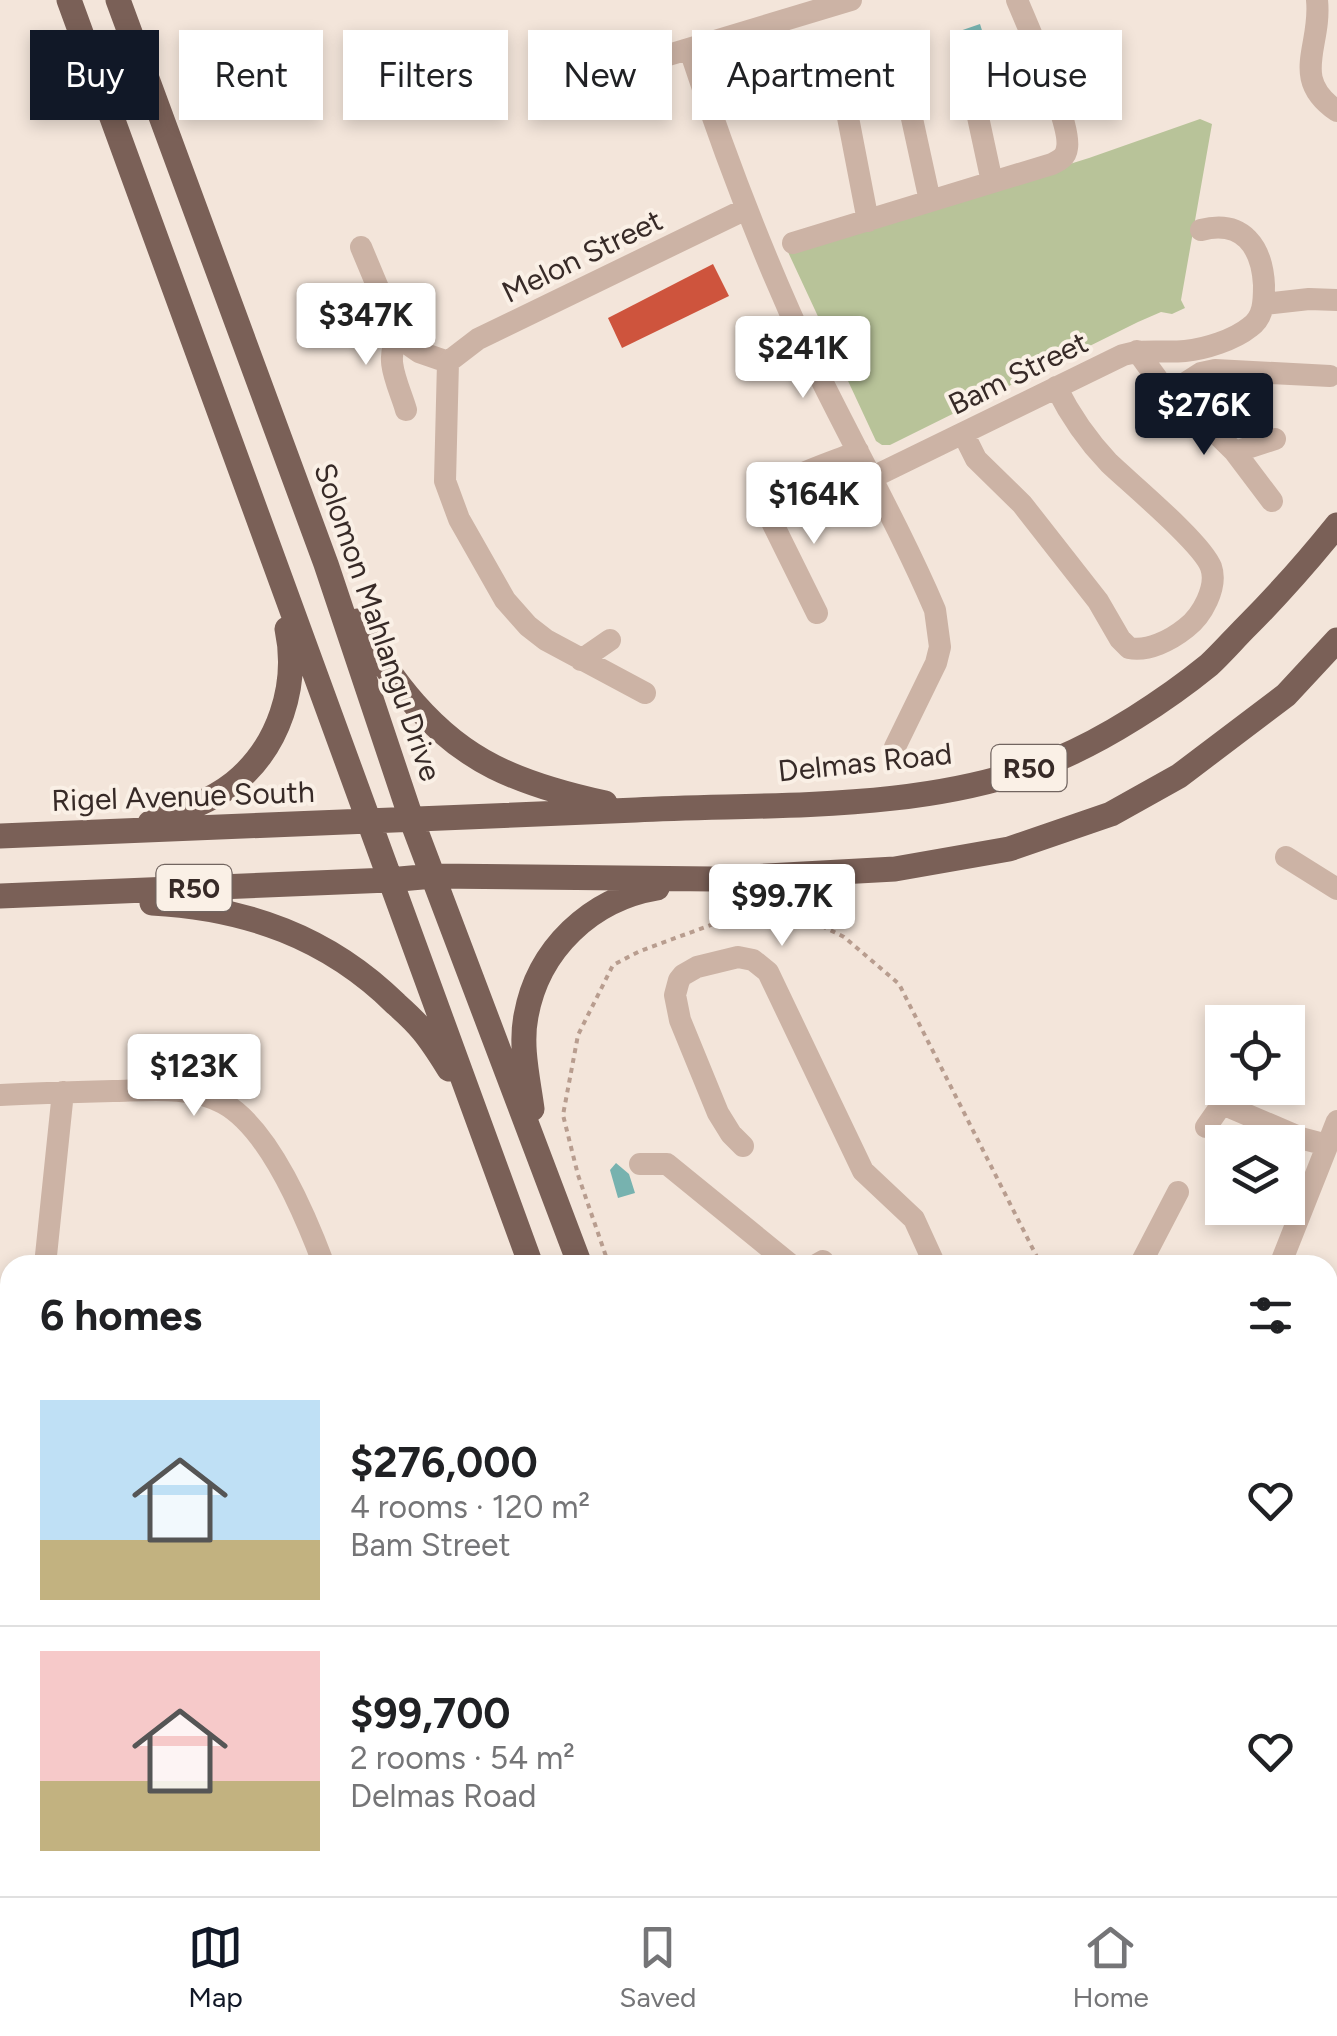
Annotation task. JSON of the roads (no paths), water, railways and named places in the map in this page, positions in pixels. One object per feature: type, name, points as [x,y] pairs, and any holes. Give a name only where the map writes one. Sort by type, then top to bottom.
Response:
[{"type":"main road","points":[[69,0],[527,1255]]},
{"type":"main road","name":"Solomon Mahlangu Drive","points":[[118,0],[326,564],[412,821],[576,1255]]},
{"type":"main road","name":"Delmas Road","points":[[368,822],[837,803],[989,780],[1054,760],[1122,726],[1210,664],[1293,580],[1337,526]]},
{"type":"main road","points":[[126,831],[200,803],[234,783],[258,760],[284,713],[290,676],[289,638],[274,564]]},
{"type":"main road","points":[[326,564],[374,650],[398,684],[429,720],[460,746],[493,767],[527,780],[634,810]]},
{"type":"main road","name":"R50","points":[[11,896],[433,876],[713,879],[895,869],[1009,849],[1111,814],[1179,776],[1286,695],[1337,640]]},
{"type":"main road","name":"Rigel Avenue South","points":[[0,836],[368,822]]},
{"type":"main road","points":[[538,1154],[525,1056],[525,1017],[545,964],[583,919],[622,897],[713,879]]},
{"type":"main road","points":[[11,896],[170,904],[272,924],[321,946],[377,985],[422,1030],[472,1102]]},
{"type":"street","points":[[672,55],[851,0]]},
{"type":"street","points":[[793,243],[1062,159],[1068,144],[1063,118],[1017,0]]},
{"type":"street","points":[[1324,14],[1310,69],[1311,81],[1324,102],[1337,111]]},
{"type":"street","points":[[690,50],[746,210],[812,361],[935,610],[940,632],[936,663],[895,748]]},
{"type":"street","points":[[849,120],[868,220]]},
{"type":"street","points":[[912,120],[930,201]]},
{"type":"street","points":[[979,120],[992,182]]},
{"type":"street","name":"Melon Street","points":[[448,362],[478,340],[746,210]]},
{"type":"street","points":[[1137,351],[1187,351],[1225,340],[1254,325],[1264,304],[1262,267],[1255,246],[1229,228],[1201,230]]},
{"type":"street","points":[[361,248],[400,338],[420,352],[448,362],[445,481],[458,519],[512,611],[546,640],[646,693]]},
{"type":"street","points":[[1264,304],[1337,300]]},
{"type":"street","points":[[400,338],[390,357],[406,410]]},
{"type":"street","points":[[1137,351],[1161,384],[1236,452],[1272,501]]},
{"type":"street","name":"Bam Street","points":[[871,478],[1137,351]]},
{"type":"street","points":[[1173,391],[1200,374],[1215,370],[1330,376]]},
{"type":"street","points":[[963,433],[976,459],[1022,504],[1086,584],[1129,648],[1146,648],[1166,640],[1188,626],[1202,609],[1212,585],[1210,564],[1098,450],[1075,421],[1056,387]]},
{"type":"street","points":[[1236,452],[1275,439]]},
{"type":"street","points":[[818,613],[764,500],[792,477],[858,452]]},
{"type":"street","points":[[581,660],[610,640]]},
{"type":"street","points":[[1286,857],[1337,889]]},
{"type":"street","points":[[742,1146],[718,1114],[680,1020],[675,995],[679,980],[690,970],[738,958],[753,960],[768,972],[863,1171],[914,1219],[930,1255]]},
{"type":"street","points":[[0,1095],[164,1090],[198,1093],[225,1104],[248,1122],[291,1188],[320,1255]]},
{"type":"street","points":[[46,1255],[64,1092]]},
{"type":"street","points":[[1244,1105],[1304,1139],[1327,1145]]},
{"type":"street","points":[[1284,1255],[1337,1122]]},
{"type":"street","points":[[640,1164],[666,1164],[741,1236],[774,1255]]},
{"type":"street","points":[[1146,1255],[1178,1192]]},
{"type":"water","points":[[616,1163],[629,1174],[635,1193],[618,1198],[610,1170]]}]
